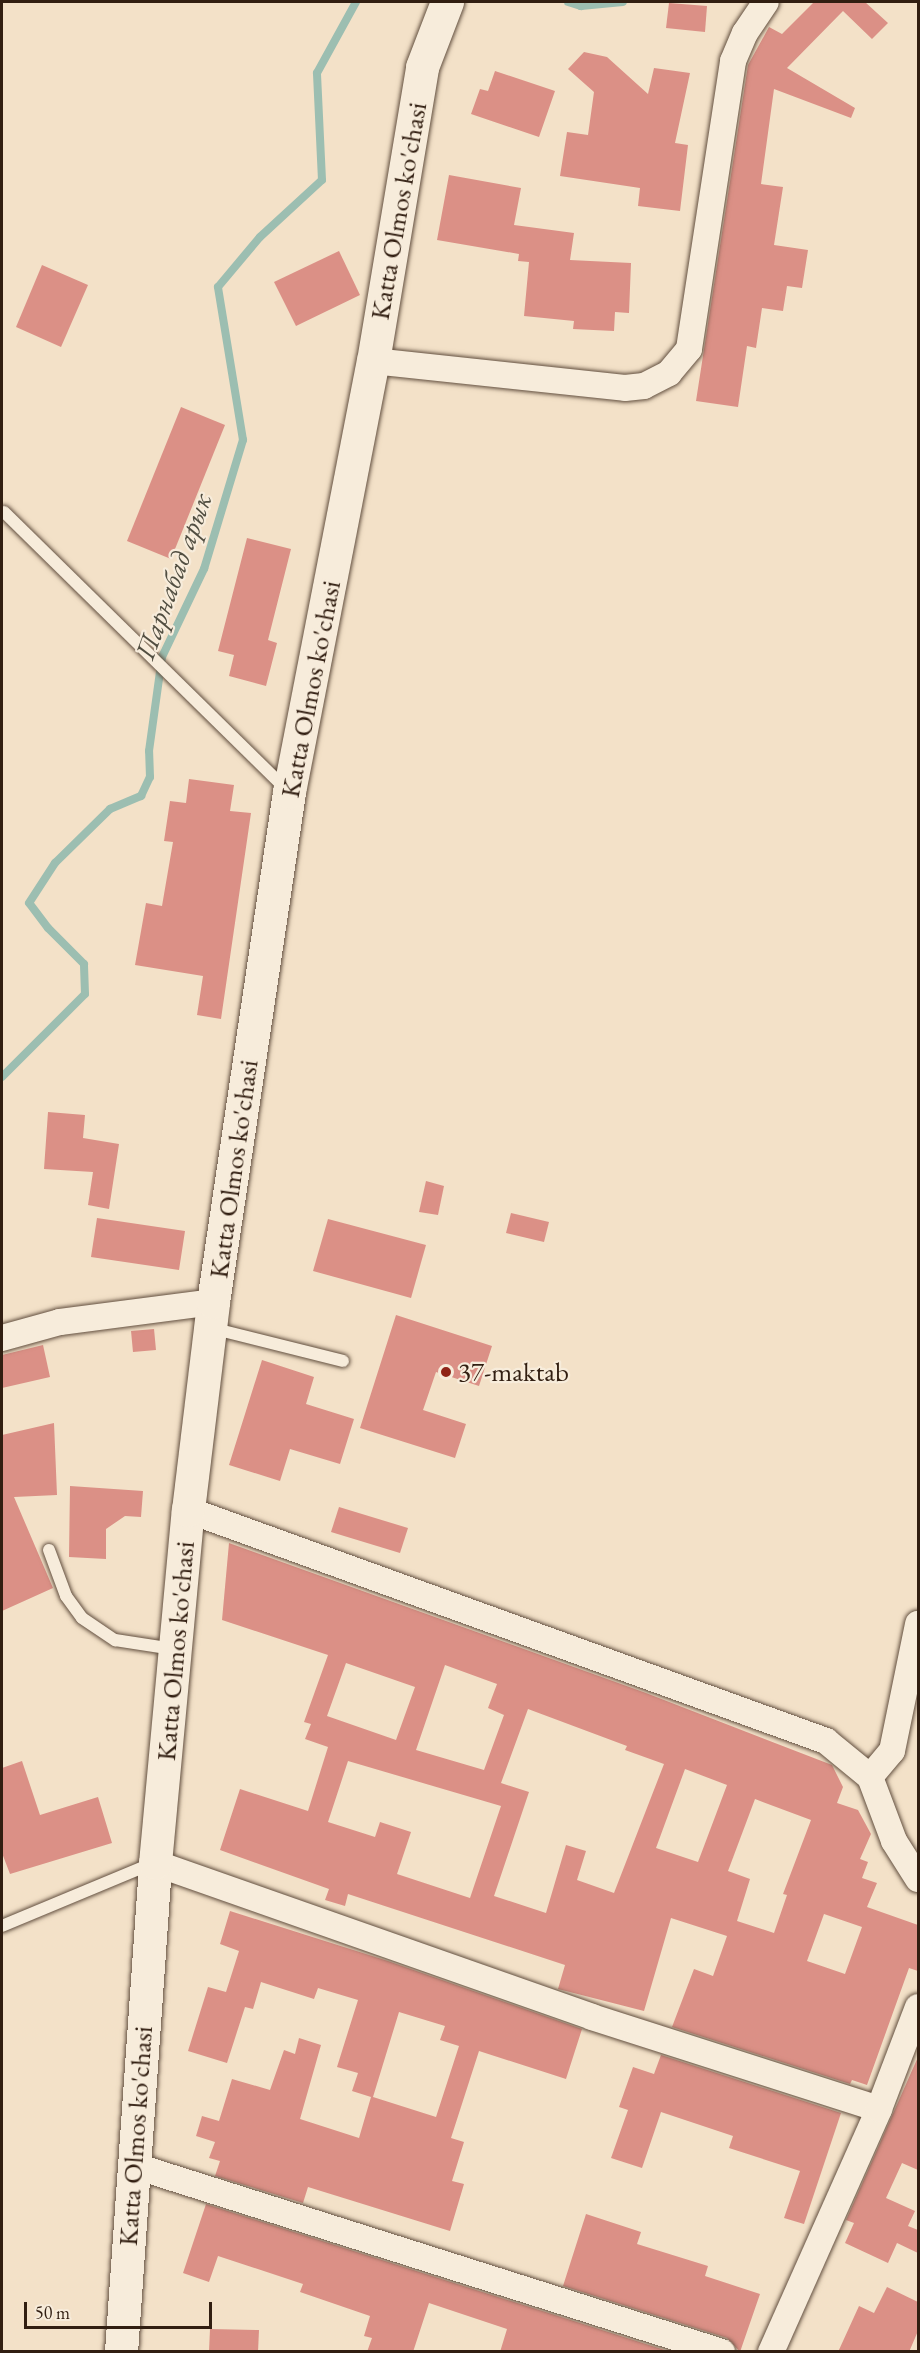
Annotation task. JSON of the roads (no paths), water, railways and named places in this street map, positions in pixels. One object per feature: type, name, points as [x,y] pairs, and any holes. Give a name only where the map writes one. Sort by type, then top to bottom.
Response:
[{"type":"street","name":"Katta Olmos ko'chasi","points":[[122,2352],[132,2165],[155,1863],[188,1510],[212,1315],[289,792],[373,361],[422,67],[447,2]]},
{"type":"street","points":[[373,361],[626,388],[644,386],[669,373],[689,348],[733,61],[745,33],[766,2]]},
{"type":"street","points":[[2,1338],[60,1322],[212,1315]]},
{"type":"street","points":[[188,1510],[826,1741],[870,1777],[894,1841],[918,1880]]},
{"type":"street","points":[[870,1777],[892,1751],[918,1624]]},
{"type":"street","points":[[155,1863],[592,2018],[879,2109]]},
{"type":"street","points":[[771,2352],[879,2109],[918,2007]]},
{"type":"street","points":[[132,2165],[454,2264],[722,2352]]},
{"type":"lane","points":[[4,512],[289,792]]},
{"type":"lane","points":[[212,1315],[343,1361]]},
{"type":"lane","points":[[49,1550],[66,1596],[82,1618],[115,1640],[175,1649]]},
{"type":"lane","points":[[2,1926],[155,1863]]},
{"type":"waterway","name":"Парнабад арык","points":[[2,1077],[85,994],[84,964],[48,928],[29,903],[55,863],[110,809],[141,796],[150,777],[149,751],[162,657],[204,569],[243,440],[218,287],[260,237],[322,180],[317,73],[356,2]]},
{"type":"waterway","name":"Парнабад арык","points":[[568,2],[581,6],[623,2]]},
{"type":"place","name":"37-maktab","points":[[446,1372]]}]
